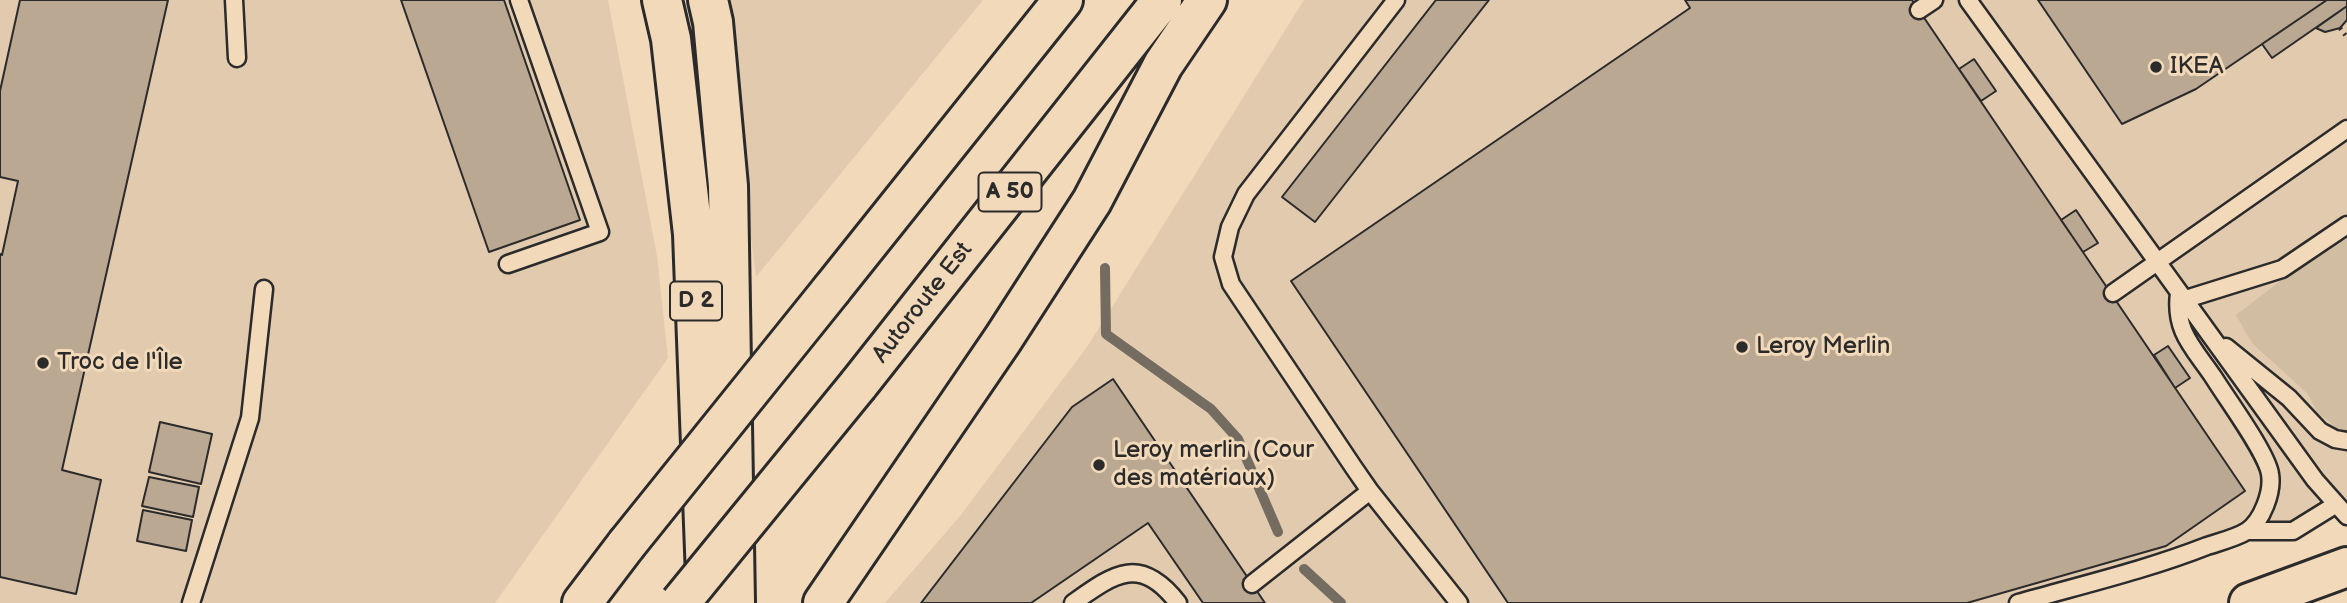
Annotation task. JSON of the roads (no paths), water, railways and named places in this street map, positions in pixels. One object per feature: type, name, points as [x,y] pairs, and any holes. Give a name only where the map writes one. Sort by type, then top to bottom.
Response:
[{"type":"main road","name":"D 2","points":[[662,0],[671,39],[693,234],[707,603]]},
{"type":"main road","name":"D 2","points":[[708,0],[713,22],[728,186],[735,603]]},
{"type":"main road","points":[[832,289],[1043,0]]},
{"type":"main road","points":[[582,603],[1063,0]]},
{"type":"main road","name":"Autoroute Est","points":[[680,603],[858,385],[1162,0]]},
{"type":"main road","points":[[823,603],[1003,339],[1092,201],[1163,65],[1207,0]]},
{"type":"main road","points":[[2249,603],[2347,566]]},
{"type":"main road","points":[[2314,603],[2347,591]]},
{"type":"lane","points":[[234,0],[237,58]]},
{"type":"lane","points":[[508,264],[600,232],[519,0]]},
{"type":"lane","points":[[1396,0],[1246,194],[1230,227],[1223,257],[1231,284],[1370,491],[1459,603]]},
{"type":"lane","points":[[1919,10],[1934,0]]},
{"type":"lane","points":[[1968,0],[2315,480],[2341,510],[2293,531],[2248,531],[2188,554],[2018,603]]},
{"type":"lane","points":[[2113,293],[2347,129]]},
{"type":"lane","points":[[2183,296],[2282,268],[2347,225]]},
{"type":"lane","points":[[191,603],[250,418],[264,289]]},
{"type":"lane","points":[[2183,296],[2177,310],[2184,337],[2262,454],[2270,474],[2270,493],[2265,507],[2248,531]]},
{"type":"lane","points":[[2210,334],[2289,398],[2320,431],[2335,439],[2347,441]]},
{"type":"lane","points":[[1252,584],[1370,491]]},
{"type":"lane","points":[[1073,603],[1107,580],[1127,572],[1146,576],[1169,590],[1178,603]]},
{"type":"waterway","points":[[1105,268],[1106,334],[1211,409],[1238,439],[1278,532]]},
{"type":"waterway","points":[[1304,569],[1341,603]]},
{"type":"place","name":"IKEA","points":[[2156,67]]},
{"type":"place","name":"Leroy Merlin","points":[[1742,347]]},
{"type":"place","name":"Troc de l'Île","points":[[43,363]]},
{"type":"place","name":"Leroy merlin (Cour des matériaux)","points":[[1099,465]]}]
